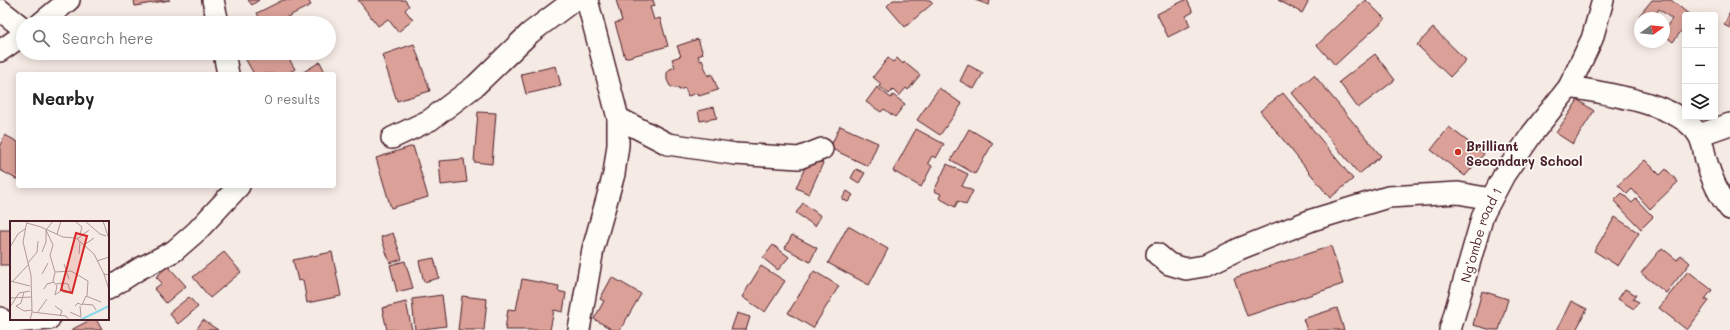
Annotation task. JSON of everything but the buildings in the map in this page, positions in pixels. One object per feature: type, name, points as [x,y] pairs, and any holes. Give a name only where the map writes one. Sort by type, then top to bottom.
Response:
[{"type":"street","points":[[49,16],[68,0]]},
{"type":"street","points":[[213,0],[216,16]]},
{"type":"street","points":[[392,138],[430,120],[476,86],[530,33],[574,0]]},
{"type":"street","points":[[579,330],[593,249],[614,174],[618,145],[618,118],[588,0]]},
{"type":"street","name":"Ng’ombe road 1","points":[[1452,329],[1483,215],[1504,175],[1532,134],[1569,87],[1592,39],[1603,0]]},
{"type":"street","points":[[0,10],[16,23]]},
{"type":"street","points":[[0,51],[16,40]]},
{"type":"street","points":[[225,60],[228,72]]},
{"type":"street","points":[[1569,87],[1606,93],[1652,105],[1677,116],[1692,126],[1699,135],[1712,177],[1730,209]]},
{"type":"street","points":[[618,118],[668,144],[735,154],[800,158],[822,149]]},
{"type":"street","points":[[1699,135],[1730,124]]},
{"type":"street","points":[[109,288],[139,269],[174,251],[197,231],[237,188]]},
{"type":"street","points":[[1157,254],[1169,264],[1186,269],[1204,266],[1239,249],[1312,220],[1388,197],[1458,193],[1492,199]]},
{"type":"street","points":[[0,318],[3,323],[38,320]]},
{"type":"place","name":"Brilliant Secondary School","points":[[1458,152]]}]
